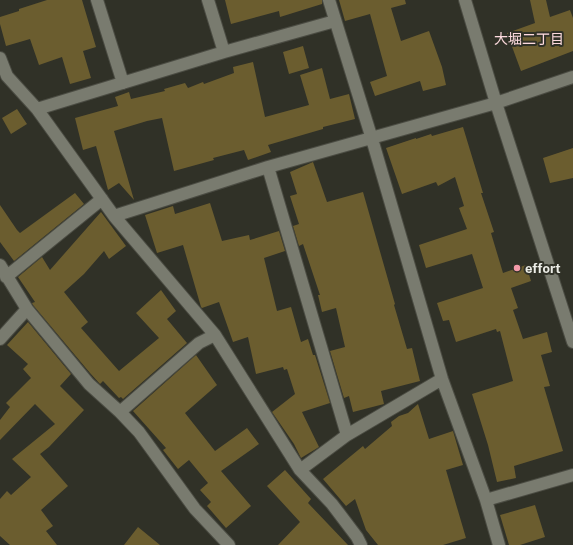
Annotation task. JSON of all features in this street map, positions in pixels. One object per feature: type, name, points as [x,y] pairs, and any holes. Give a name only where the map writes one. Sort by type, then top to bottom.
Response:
[{"type":"street","points":[[98,0],[122,83]]},
{"type":"street","points":[[208,0],[224,52]]},
{"type":"street","points":[[329,0],[372,139],[442,379],[486,500],[498,545]]},
{"type":"street","points":[[465,0],[496,103],[573,342]]},
{"type":"street","points":[[37,109],[224,52],[335,21]]},
{"type":"street","points":[[0,58],[4,74],[37,109],[114,216],[215,335],[300,470],[332,504],[357,537],[360,545]]},
{"type":"street","points":[[114,216],[268,167],[496,103],[573,77]]},
{"type":"street","points":[[268,167],[347,435]]},
{"type":"street","points":[[6,277],[102,199]]},
{"type":"street","points":[[0,266],[27,309],[89,384],[120,412],[139,432],[195,509],[229,545]]},
{"type":"street","points":[[0,339],[27,309]]},
{"type":"street","points":[[120,412],[199,343],[215,335]]},
{"type":"street","points":[[300,470],[347,435],[442,379]]},
{"type":"street","points":[[486,500],[573,475]]},
{"type":"building","points":[[47,0],[82,0],[96,47],[83,51],[91,78],[70,84],[62,57],[39,65],[30,39],[6,46],[0,24],[0,17]]},
{"type":"building","points":[[225,0],[322,0],[322,4],[280,17],[279,11],[231,24]]},
{"type":"building","points":[[339,0],[405,0],[406,4],[391,8],[401,41],[429,31],[442,67],[446,85],[423,91],[420,81],[375,96],[370,82],[387,76],[370,14],[345,21]]},
{"type":"building","points":[[530,0],[546,0],[550,17],[570,10],[573,18],[573,51],[521,71],[507,33],[535,23]]},
{"type":"building","points":[[303,46],[309,68],[289,74],[283,52]]},
{"type":"building","points":[[253,62],[265,117],[309,105],[300,75],[322,68],[330,99],[349,94],[355,119],[323,127],[323,129],[268,145],[271,152],[248,160],[244,150],[213,158],[214,160],[174,171],[162,118],[147,121],[114,131],[134,200],[119,183],[108,190],[96,146],[83,150],[75,118],[118,106],[115,97],[129,92],[131,99],[165,91],[164,89],[185,83],[188,88],[234,73],[233,67]]},
{"type":"building","points":[[17,109],[27,124],[11,134],[2,118]]},
{"type":"building","points":[[463,127],[483,193],[481,193],[494,232],[491,233],[503,273],[526,265],[531,281],[511,288],[518,308],[513,310],[523,339],[547,332],[552,352],[541,355],[550,386],[544,387],[563,451],[514,466],[516,478],[497,482],[488,445],[472,394],[513,381],[500,331],[497,332],[496,329],[456,342],[449,320],[443,321],[437,303],[483,288],[472,254],[426,268],[419,245],[467,229],[459,208],[464,206],[455,177],[438,186],[436,182],[402,194],[386,148],[416,138],[431,134],[432,136]]},
{"type":"building","points":[[573,148],[573,178],[550,183],[543,158]]},
{"type":"building","points":[[313,162],[327,202],[363,192],[407,349],[412,348],[420,381],[381,391],[384,404],[353,412],[349,396],[344,398],[330,351],[345,347],[336,308],[322,312],[318,295],[320,295],[303,244],[299,246],[293,226],[299,224],[290,196],[297,194],[290,172]]},
{"type":"building","points":[[75,193],[84,204],[14,261],[0,242],[0,205],[20,233]]},
{"type":"building","points":[[210,203],[222,241],[249,235],[250,240],[279,231],[285,251],[264,258],[277,311],[291,307],[301,342],[308,339],[313,355],[315,355],[330,403],[302,412],[319,447],[301,458],[294,444],[272,412],[295,394],[287,369],[284,370],[283,367],[256,374],[248,337],[233,342],[219,302],[202,308],[201,307],[183,245],[157,253],[145,215],[173,206],[175,214]]},
{"type":"building","points":[[101,212],[126,246],[109,259],[104,251],[84,274],[64,292],[88,322],[81,328],[119,371],[159,338],[136,313],[161,290],[176,311],[167,319],[187,343],[123,399],[121,397],[119,398],[103,381],[100,384],[90,373],[33,305],[32,303],[35,302],[18,277],[42,257],[50,270]]},
{"type":"building","points":[[28,322],[71,374],[60,386],[84,410],[49,447],[40,454],[68,486],[41,510],[53,526],[46,531],[57,545],[10,545],[0,536],[0,499],[7,491],[11,495],[31,477],[12,459],[55,424],[35,404],[0,440],[0,420],[10,407],[6,403],[31,378],[23,369],[28,364],[7,345]]},
{"type":"building","points":[[196,355],[217,385],[185,413],[215,451],[247,428],[259,444],[221,471],[251,506],[226,528],[207,506],[211,502],[200,490],[208,483],[189,460],[178,469],[163,450],[166,448],[133,411]]},
{"type":"building","points":[[418,404],[429,439],[453,431],[463,465],[446,470],[466,538],[443,545],[378,545],[366,530],[355,499],[346,506],[323,479],[363,446],[365,449],[392,426],[391,422],[399,416],[408,413]]},
{"type":"building","points":[[285,470],[311,499],[308,503],[348,545],[278,545],[300,522],[267,486]]},
{"type":"building","points":[[535,505],[545,537],[520,545],[509,545],[500,515]]},
{"type":"building","points":[[138,527],[160,545],[124,545]]},
{"type":"place","name":"effort","points":[[517,268]]},
{"type":"district","name":"大堀二丁目","points":[[529,39]]}]
